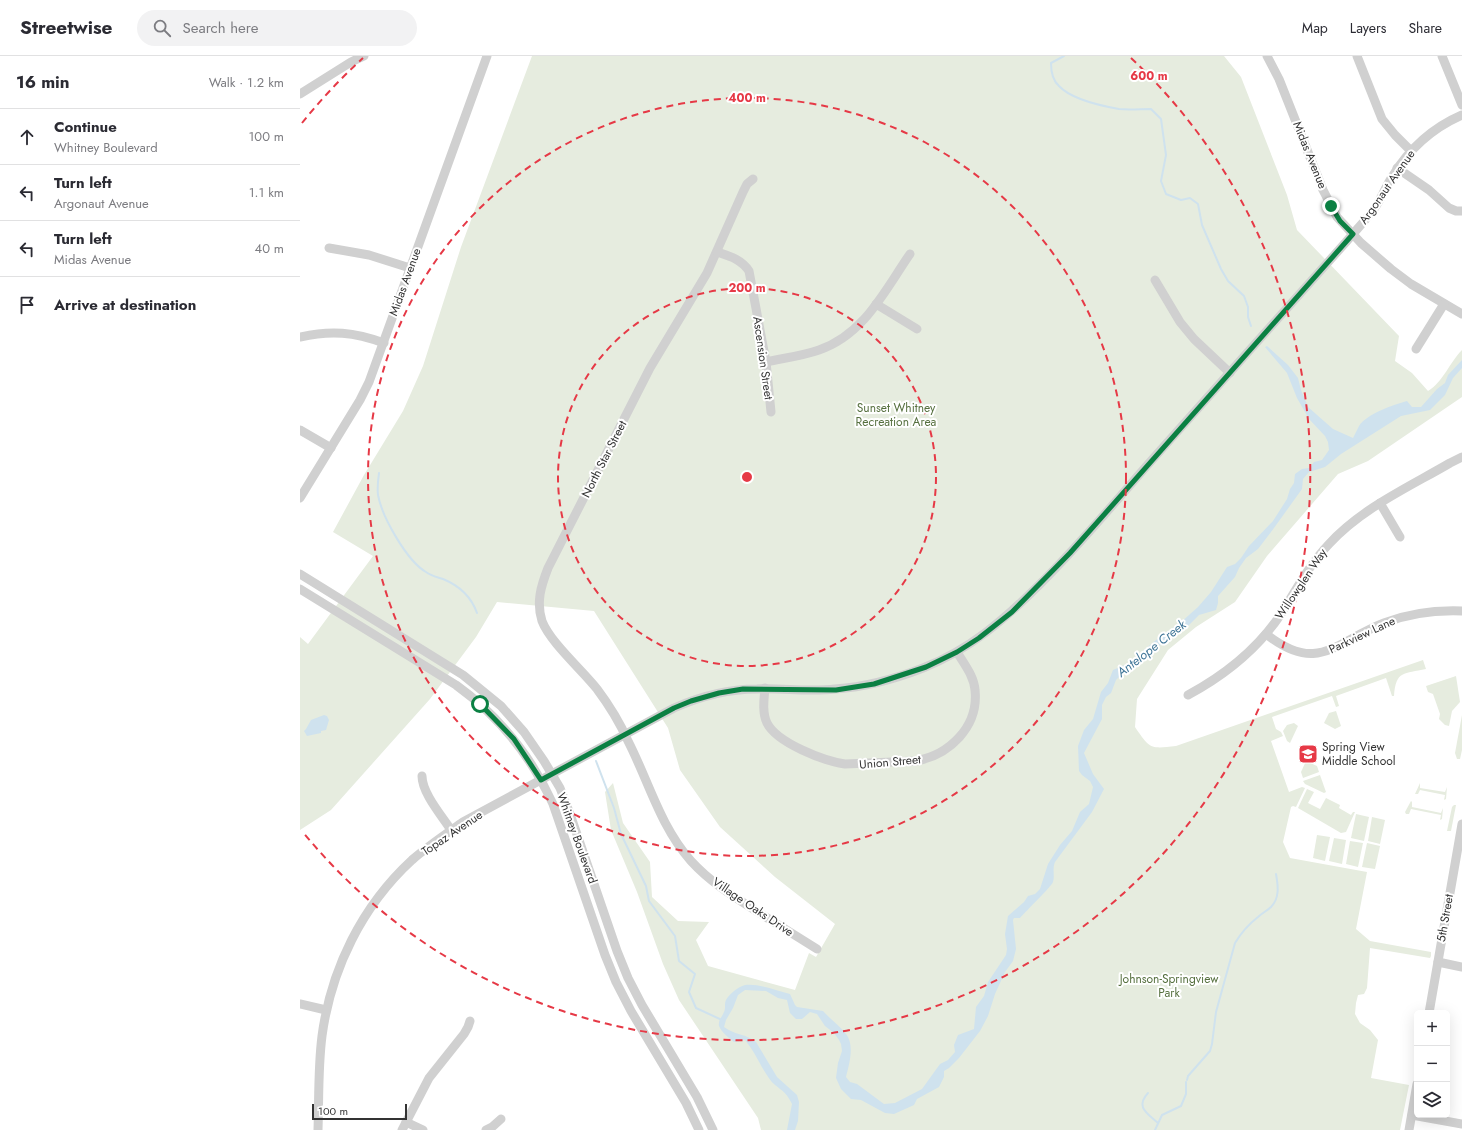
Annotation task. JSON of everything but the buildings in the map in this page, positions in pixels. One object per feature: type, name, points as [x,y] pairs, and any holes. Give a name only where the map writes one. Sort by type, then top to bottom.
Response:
[{"type":"street","points":[[300,94],[351,62],[364,56]]},
{"type":"street","name":"Midas Avenue","points":[[300,498],[365,391],[384,343],[487,56]]},
{"type":"street","name":"Midas Avenue","points":[[1267,56],[1280,79],[1331,206],[1340,221],[1391,269],[1411,284],[1462,314]]},
{"type":"street","points":[[1357,56],[1382,119],[1411,151]]},
{"type":"street","points":[[1442,56],[1462,105]]},
{"type":"street","name":"Argonaut Avenue","points":[[552,774],[674,708],[691,701],[731,691],[765,688],[836,690],[874,684],[926,667],[957,652],[995,626],[1054,570],[1353,234],[1375,206],[1397,168],[1411,151],[1433,131],[1443,124],[1462,115]]},
{"type":"street","points":[[1397,168],[1429,190],[1449,208],[1456,211],[1462,211]]},
{"type":"street","name":"North Star Street","points":[[625,735],[597,690],[548,632],[540,615],[539,596],[548,568],[650,368],[698,289],[717,252],[747,184],[753,179]]},
{"type":"street","points":[[329,248],[369,255],[410,268]]},
{"type":"street","name":"Ascension Street","points":[[717,252],[741,262],[749,271],[766,362],[771,412]]},
{"type":"street","points":[[766,362],[807,354],[835,343],[847,336],[859,326],[876,304],[910,254]]},
{"type":"street","points":[[1155,280],[1180,322],[1189,334],[1230,373]]},
{"type":"street","points":[[876,304],[917,330]]},
{"type":"street","points":[[1416,349],[1425,337],[1444,304]]},
{"type":"street","points":[[300,337],[332,332],[364,336],[384,343]]},
{"type":"street","points":[[300,430],[331,448]]},
{"type":"street","name":"Willowglen Way","points":[[1188,695],[1232,667],[1257,645],[1280,615],[1309,569],[1329,543],[1352,522],[1380,503],[1462,457]]},
{"type":"street","points":[[1380,503],[1400,537]]},
{"type":"street","name":"Whitney Boulevard","points":[[300,574],[450,666],[475,684],[512,718],[534,746],[552,774],[565,800],[617,951],[628,978],[642,1005],[697,1097],[712,1130]]},
{"type":"street","name":"Whitney Boulevard","points":[[300,589],[468,694],[492,715],[514,739],[541,780],[553,804],[604,955],[616,982],[631,1011],[686,1103],[699,1130]]},
{"type":"street","name":"Parkview Lane","points":[[1266,634],[1284,648],[1293,652],[1316,654],[1336,648],[1374,627],[1407,615],[1429,612],[1462,611]]},
{"type":"street","name":"Union Street","points":[[765,688],[764,710],[768,725],[773,732],[781,738],[809,753],[832,762],[845,764],[916,761],[926,759],[945,750],[959,738],[969,723],[974,707],[974,683],[957,652]]},
{"type":"street","name":"Village Oaks Drive","points":[[625,735],[668,829],[690,860],[723,889],[817,949]]},
{"type":"street","name":"Topaz Avenue","points":[[318,1130],[320,1051],[326,1010],[339,967],[350,942],[369,911],[389,884],[407,865],[434,842],[463,822],[552,774]]},
{"type":"street","points":[[422,776],[422,781],[427,791],[451,830]]},
{"type":"street","name":"5th Street","points":[[1430,1010],[1462,824]]},
{"type":"street","points":[[1438,962],[1462,967]]},
{"type":"street","points":[[300,1004],[326,1010]]},
{"type":"street","points":[[423,1130],[404,1126],[429,1078],[464,1034],[470,1021]]},
{"type":"street","points":[[1409,1130],[1414,1103]]},
{"type":"street","points":[[1412,1115],[1462,1124]]},
{"type":"street","points":[[486,1130],[501,1119]]},
{"type":"green space","name":"Sunset Whitney Recreation Area","points":[[532,56],[1224,56],[1241,77],[1287,195],[1297,230],[1399,336],[1395,361],[1412,373],[1428,391],[1438,382],[1462,350],[1462,397],[1368,461],[1338,474],[1267,556],[1235,602],[1196,627],[1168,650],[1137,699],[1135,727],[1144,740],[1151,746],[1156,747],[1176,746],[1423,660],[1426,669],[1407,673],[1399,677],[1394,696],[1392,696],[1386,678],[1336,696],[1339,706],[1336,707],[1332,696],[1272,717],[1276,729],[1281,732],[1283,736],[1271,741],[1289,792],[1302,787],[1305,788],[1296,807],[1291,807],[1283,842],[1290,858],[1367,872],[1356,929],[1370,941],[1431,952],[1430,958],[1370,948],[1367,988],[1364,994],[1358,995],[1356,1003],[1355,1014],[1360,1023],[1370,1030],[1378,1040],[1371,1078],[1409,1085],[1400,1130],[761,1130],[758,1118],[679,1000],[663,964],[637,892],[611,830],[605,792],[613,783],[623,823],[650,862],[652,897],[678,921],[709,922],[696,940],[708,966],[795,990],[809,953],[816,957],[835,924],[775,877],[720,827],[680,770],[668,728],[594,611],[497,602],[476,637],[430,699],[331,810],[300,830],[300,637],[308,644],[373,556],[333,532],[364,475],[403,411],[423,366],[461,247]]},
{"type":"green space","points":[[1456,676],[1460,702],[1452,711],[1449,726],[1445,725],[1439,719],[1440,714],[1433,694],[1428,692],[1426,686]]},
{"type":"green space","points":[[1336,711],[1341,726],[1335,729],[1324,723],[1329,713]]},
{"type":"green space","points":[[1462,715],[1462,750],[1460,759],[1457,759],[1455,753]]},
{"type":"green space","points":[[1294,723],[1298,726],[1290,743],[1287,741],[1283,731],[1287,725]]},
{"type":"green space","points":[[1306,761],[1317,766],[1319,772],[1303,778],[1301,772]]},
{"type":"green space","points":[[1320,775],[1326,792],[1324,793],[1305,784],[1303,781]]},
{"type":"green space","points":[[1420,783],[1420,788],[1445,792],[1447,787],[1446,799],[1444,800],[1445,795],[1420,790],[1418,794],[1415,794]]},
{"type":"green space","points":[[1307,789],[1314,792],[1308,803],[1320,809],[1326,798],[1340,805],[1339,808],[1351,815],[1355,812],[1346,832],[1341,833],[1298,808]]},
{"type":"green space","points":[[1411,801],[1412,807],[1441,813],[1443,808],[1442,819],[1440,820],[1441,815],[1411,809],[1409,814],[1406,814],[1405,812]]},
{"type":"green space","points":[[1456,805],[1451,831],[1447,831],[1452,807]]},
{"type":"green space","points":[[1356,814],[1369,817],[1364,841],[1351,838]]},
{"type":"green space","points":[[1372,817],[1385,820],[1380,844],[1368,841]]},
{"type":"green space","points":[[1317,835],[1330,837],[1325,861],[1313,858]]},
{"type":"green space","points":[[1334,838],[1346,840],[1342,864],[1329,861]]},
{"type":"green space","points":[[1350,841],[1363,843],[1358,867],[1346,864]]},
{"type":"green space","points":[[1367,843],[1380,846],[1375,869],[1362,867]]},
{"type":"water","name":"Antelope Creek","points":[[1267,346],[1288,365],[1298,378],[1308,407],[1333,429],[1353,438],[1363,421],[1374,413],[1407,401],[1412,407],[1421,407],[1437,389],[1445,383],[1448,375],[1462,360],[1462,368],[1453,378],[1445,395],[1430,410],[1401,416],[1341,454],[1325,467],[1309,472],[1303,479],[1302,489],[1274,528],[1258,549],[1246,558],[1235,577],[1218,596],[1216,610],[1199,615],[1185,629],[1158,646],[1131,670],[1124,672],[1116,680],[1111,693],[1106,697],[1102,705],[1102,719],[1084,753],[1093,774],[1104,789],[1092,812],[1055,862],[1054,880],[1051,885],[1020,918],[1014,918],[1016,949],[1013,961],[1005,972],[995,994],[988,1016],[980,1031],[959,1058],[944,1071],[944,1077],[939,1087],[917,1099],[914,1105],[894,1114],[885,1113],[861,1100],[851,1099],[841,1089],[836,1078],[838,1063],[842,1051],[841,1044],[834,1033],[825,1026],[817,1014],[810,1012],[802,1019],[796,1019],[790,1013],[787,1000],[778,998],[766,991],[745,990],[738,995],[724,1027],[732,1032],[749,1037],[756,1042],[777,1077],[797,1095],[799,1102],[798,1121],[795,1130],[787,1130],[792,1104],[784,1092],[771,1081],[745,1040],[734,1042],[723,1033],[719,1026],[719,1022],[725,1010],[725,1002],[727,998],[742,986],[756,985],[790,994],[797,1007],[823,1011],[846,1034],[849,1039],[851,1049],[846,1077],[850,1082],[857,1084],[884,1104],[895,1103],[922,1089],[940,1064],[948,1060],[955,1052],[954,1045],[958,1035],[974,1029],[976,1007],[984,996],[988,982],[1006,955],[1007,949],[1005,934],[1008,916],[1024,902],[1028,896],[1035,894],[1040,889],[1048,864],[1060,845],[1072,831],[1080,812],[1089,804],[1093,787],[1090,781],[1079,771],[1078,746],[1084,730],[1093,719],[1101,692],[1108,683],[1113,670],[1127,664],[1161,636],[1180,623],[1198,607],[1211,592],[1227,567],[1235,564],[1241,558],[1249,546],[1273,521],[1287,499],[1290,489],[1294,483],[1295,474],[1302,469],[1309,468],[1314,462],[1322,460],[1329,450],[1328,442],[1325,436],[1309,419],[1297,398],[1287,373],[1265,347]]},
{"type":"water","points":[[324,715],[327,716],[329,720],[326,730],[321,731],[321,733],[307,736],[304,731],[311,720]]},
{"type":"waterway","points":[[1064,56],[1051,63],[1053,78],[1064,91],[1087,101],[1112,108],[1151,109],[1161,119],[1166,155],[1161,181],[1166,194],[1181,200],[1190,198],[1198,204],[1202,225],[1221,269],[1228,281],[1244,296],[1248,307],[1248,317],[1251,326]]},
{"type":"waterway","points":[[379,473],[378,495],[380,504],[396,538],[411,558],[426,572],[460,588],[472,602],[477,613]]},
{"type":"waterway","points":[[596,761],[614,808],[621,834],[646,886],[649,901],[675,936],[679,961],[695,974],[689,992],[696,1008],[722,1020]]},
{"type":"waterway","points":[[1187,1080],[1188,1076],[1210,1051],[1216,1012],[1235,943],[1248,926],[1276,900],[1278,891],[1276,874]]},
{"type":"waterway","points":[[1155,1130],[1162,1115],[1181,1106],[1186,1094],[1186,1082]]},
{"type":"waterway","points":[[1148,1093],[1143,1102],[1144,1110],[1158,1123]]},
{"type":"place","name":"Spring View Middle School","points":[[1308,754]]},
{"type":"route","points":[[480,704],[514,739],[541,780],[674,708],[691,701],[719,693],[743,689],[836,690],[874,684],[908,674],[940,661],[957,652],[979,638],[1012,612],[1054,570],[1353,234],[1340,221],[1331,206]]},
{"type":"park label","name":"Johnson-Springview Park","points":[[1169,986]]}]
